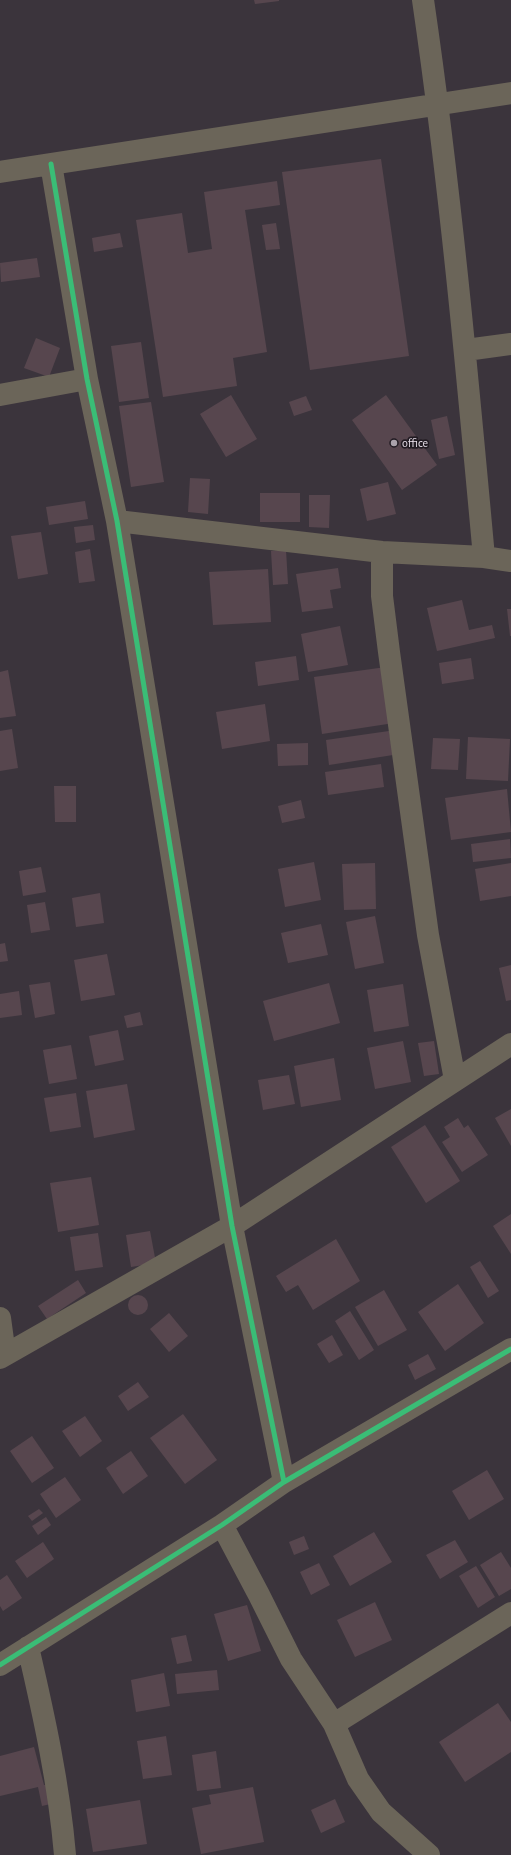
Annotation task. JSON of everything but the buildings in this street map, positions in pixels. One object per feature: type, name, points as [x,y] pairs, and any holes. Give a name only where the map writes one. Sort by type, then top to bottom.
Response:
[{"type":"street","points":[[423,0],[438,104],[466,350],[484,556]]},
{"type":"street","points":[[0,172],[511,94]]},
{"type":"street","points":[[51,164],[87,379],[117,521],[232,1226],[284,1482]]},
{"type":"street","points":[[466,350],[511,344]]},
{"type":"street","points":[[0,395],[87,379]]},
{"type":"street","points":[[117,521],[382,552],[484,556],[511,561]]},
{"type":"street","points":[[382,552],[382,596],[424,911],[455,1080]]},
{"type":"street","points":[[0,1318],[3,1357],[232,1226],[511,1044]]},
{"type":"street","points":[[0,1665],[222,1525],[284,1482],[511,1349]]},
{"type":"street","points":[[222,1525],[260,1595],[291,1659],[334,1724],[358,1779],[381,1812],[429,1855]]},
{"type":"street","points":[[334,1724],[511,1613]]},
{"type":"street","points":[[28,1647],[48,1735],[61,1809],[65,1855]]},
{"type":"cycle path","points":[[51,164],[87,379],[117,521],[232,1226],[284,1482]]},
{"type":"cycle path","points":[[0,1665],[222,1525],[284,1482],[511,1349]]},
{"type":"place","name":"office","points":[[394,443]]}]
